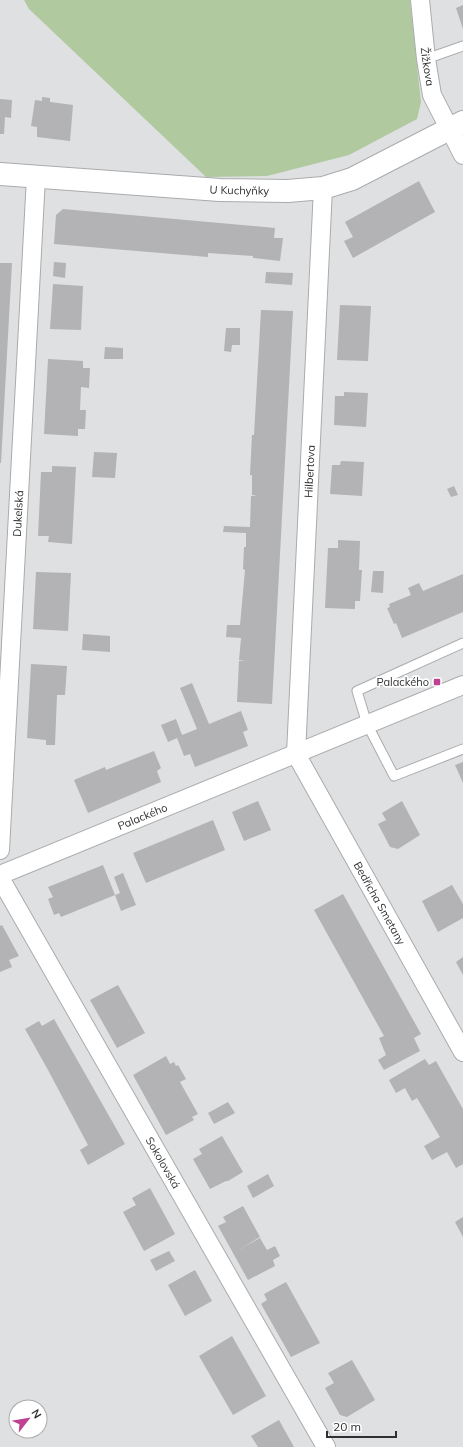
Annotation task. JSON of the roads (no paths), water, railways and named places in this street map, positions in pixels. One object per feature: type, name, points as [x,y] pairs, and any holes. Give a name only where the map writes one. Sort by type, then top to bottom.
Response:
[{"type":"street","name":"Žižkova","points":[[420,0],[426,59],[432,95],[456,125],[463,155]]},
{"type":"street","name":"U Kuchyňky","points":[[0,174],[220,190],[288,191],[324,188],[352,179],[456,125]]},
{"type":"street","name":"Dukelská","points":[[0,850],[36,177]]},
{"type":"street","name":"Hilbertova","points":[[296,754],[324,188]]},
{"type":"street","name":"Palackého","points":[[0,877],[463,685]]},
{"type":"street","name":"Bedřicha Smetany","points":[[296,754],[463,1052]]},
{"type":"street","name":"Sokolovská","points":[[0,877],[326,1447]]},
{"type":"lane","points":[[426,59],[463,46]]},
{"type":"lane","points":[[463,643],[357,691],[367,724],[394,776],[463,748]]},
{"type":"place","name":"Palackého","points":[[437,682]]}]
